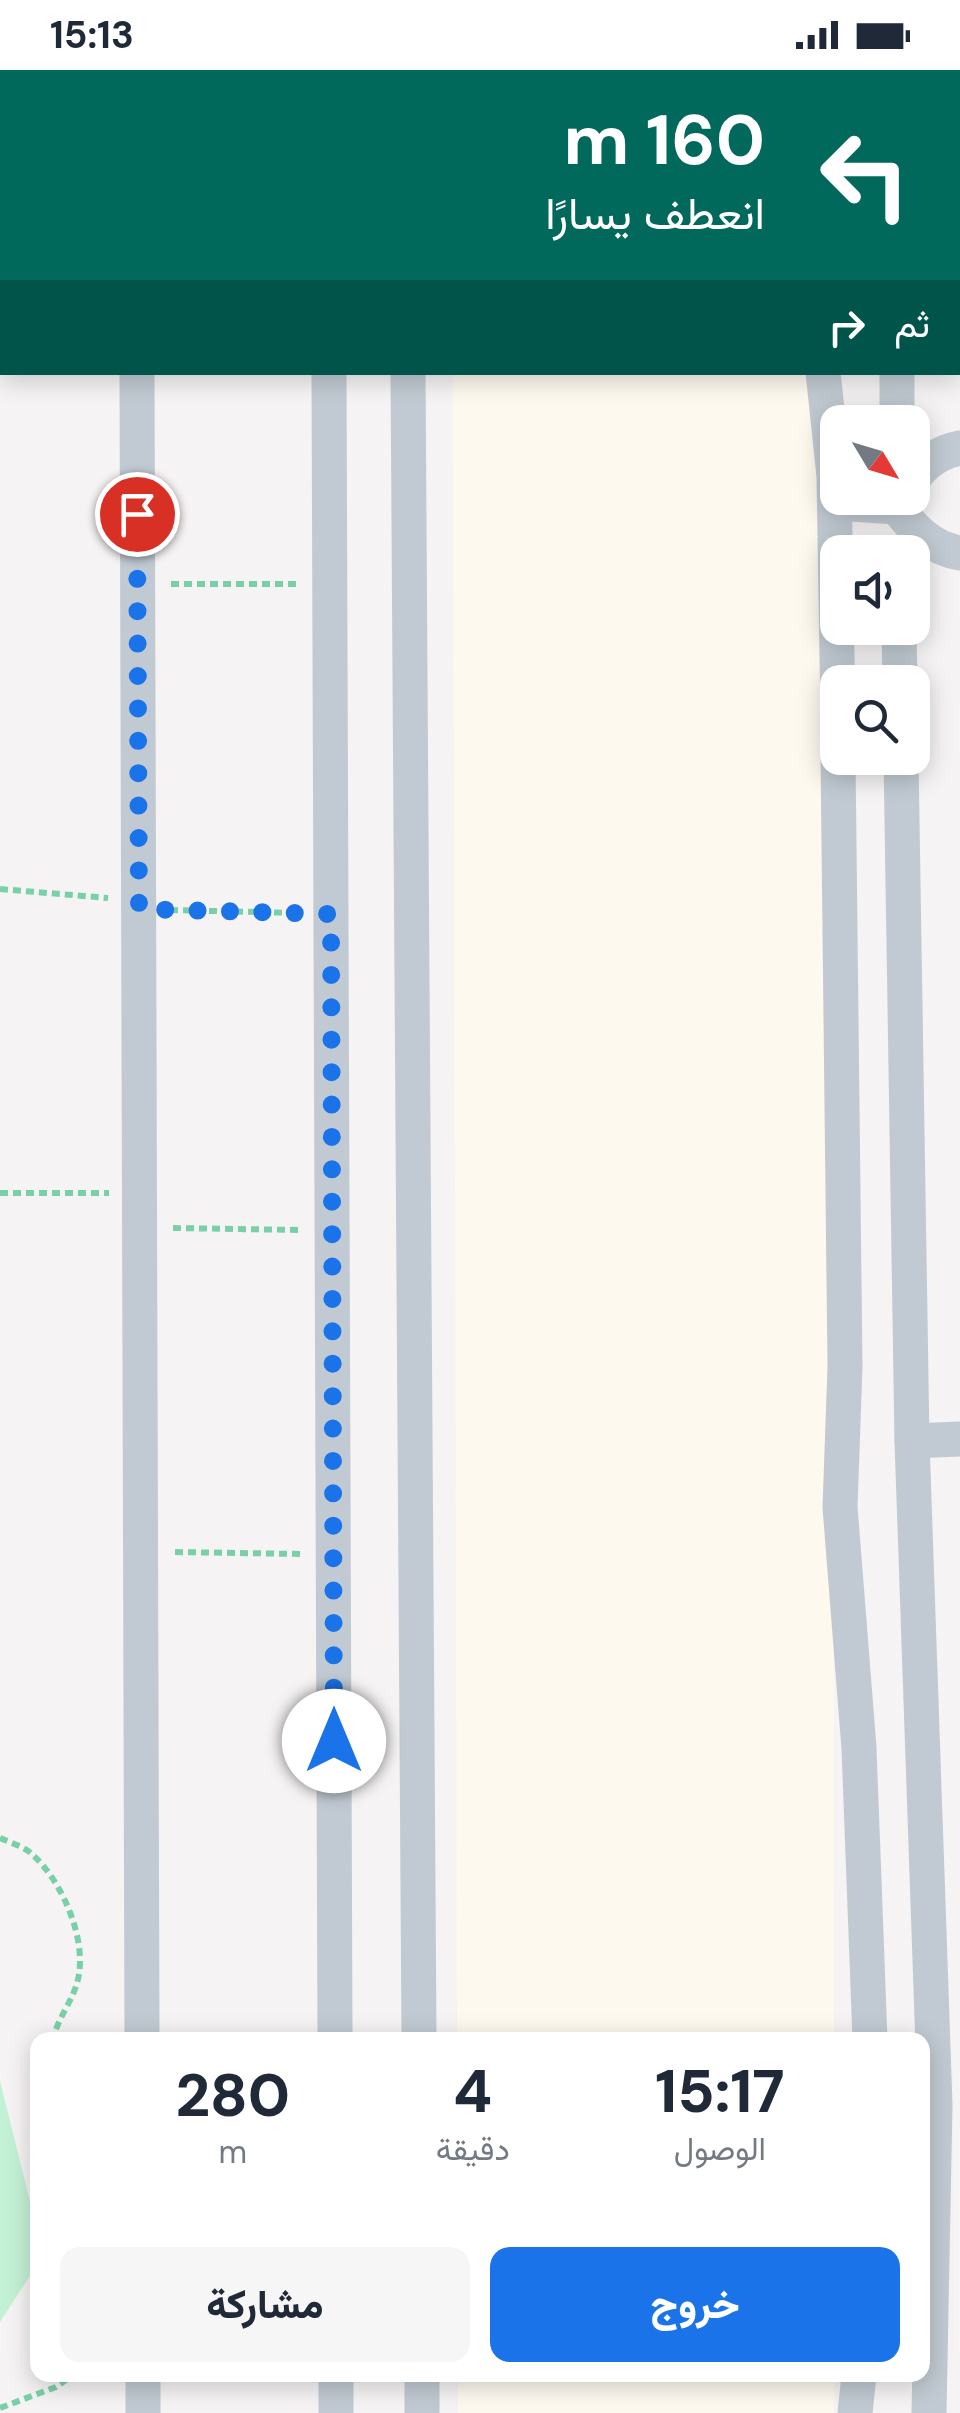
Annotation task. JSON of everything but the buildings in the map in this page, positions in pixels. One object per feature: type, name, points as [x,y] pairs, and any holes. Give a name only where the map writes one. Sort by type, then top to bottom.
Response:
[{"type":"street","points":[[137,375],[142,2032]]},
{"type":"street","points":[[329,375],[335,2032]]},
{"type":"street","points":[[408,375],[420,2032]]},
{"type":"street","points":[[823,375],[826,405]]},
{"type":"street","points":[[896,375],[897,405]]},
{"type":"street","points":[[930,462],[943,452],[960,448]]},
{"type":"street","points":[[835,515],[837,665]]},
{"type":"street","points":[[909,515],[915,532],[945,550],[960,553]]},
{"type":"street","points":[[838,775],[844,1367],[840,1507],[859,1748],[870,2032]]},
{"type":"street","points":[[901,775],[912,1441],[948,2106],[929,2413]]},
{"type":"street","points":[[912,1441],[960,1440]]},
{"type":"street","points":[[142,2382],[143,2413]]},
{"type":"street","points":[[336,2382],[336,2413]]},
{"type":"street","points":[[422,2382],[422,2413]]},
{"type":"street","points":[[855,2413],[857,2382]]},
{"type":"path","points":[[137,584],[330,584]]},
{"type":"path","points":[[0,889],[139,905],[331,914]]},
{"type":"path","points":[[0,1193],[332,1230]]},
{"type":"path","points":[[140,1551],[333,1554]]},
{"type":"path","points":[[0,1838],[32,1853],[62,1890],[78,1934],[78,1982],[54,2032]]},
{"type":"path","points":[[0,2408],[63,2382]]},
{"type":"shaded area","points":[[453,375],[833,375],[833,405],[820,405],[820,515],[833,515],[833,535],[820,535],[820,645],[833,645],[833,665],[820,665],[820,775],[833,775],[834,2032],[457,2032]]},
{"type":"shaded area","points":[[458,2382],[834,2382],[834,2413],[458,2413]]},
{"type":"green space","points":[[0,2081],[30,2202],[30,2276],[0,2322]]},
{"type":"route","points":[[137,514],[139,909],[331,914],[334,1741]]}]
